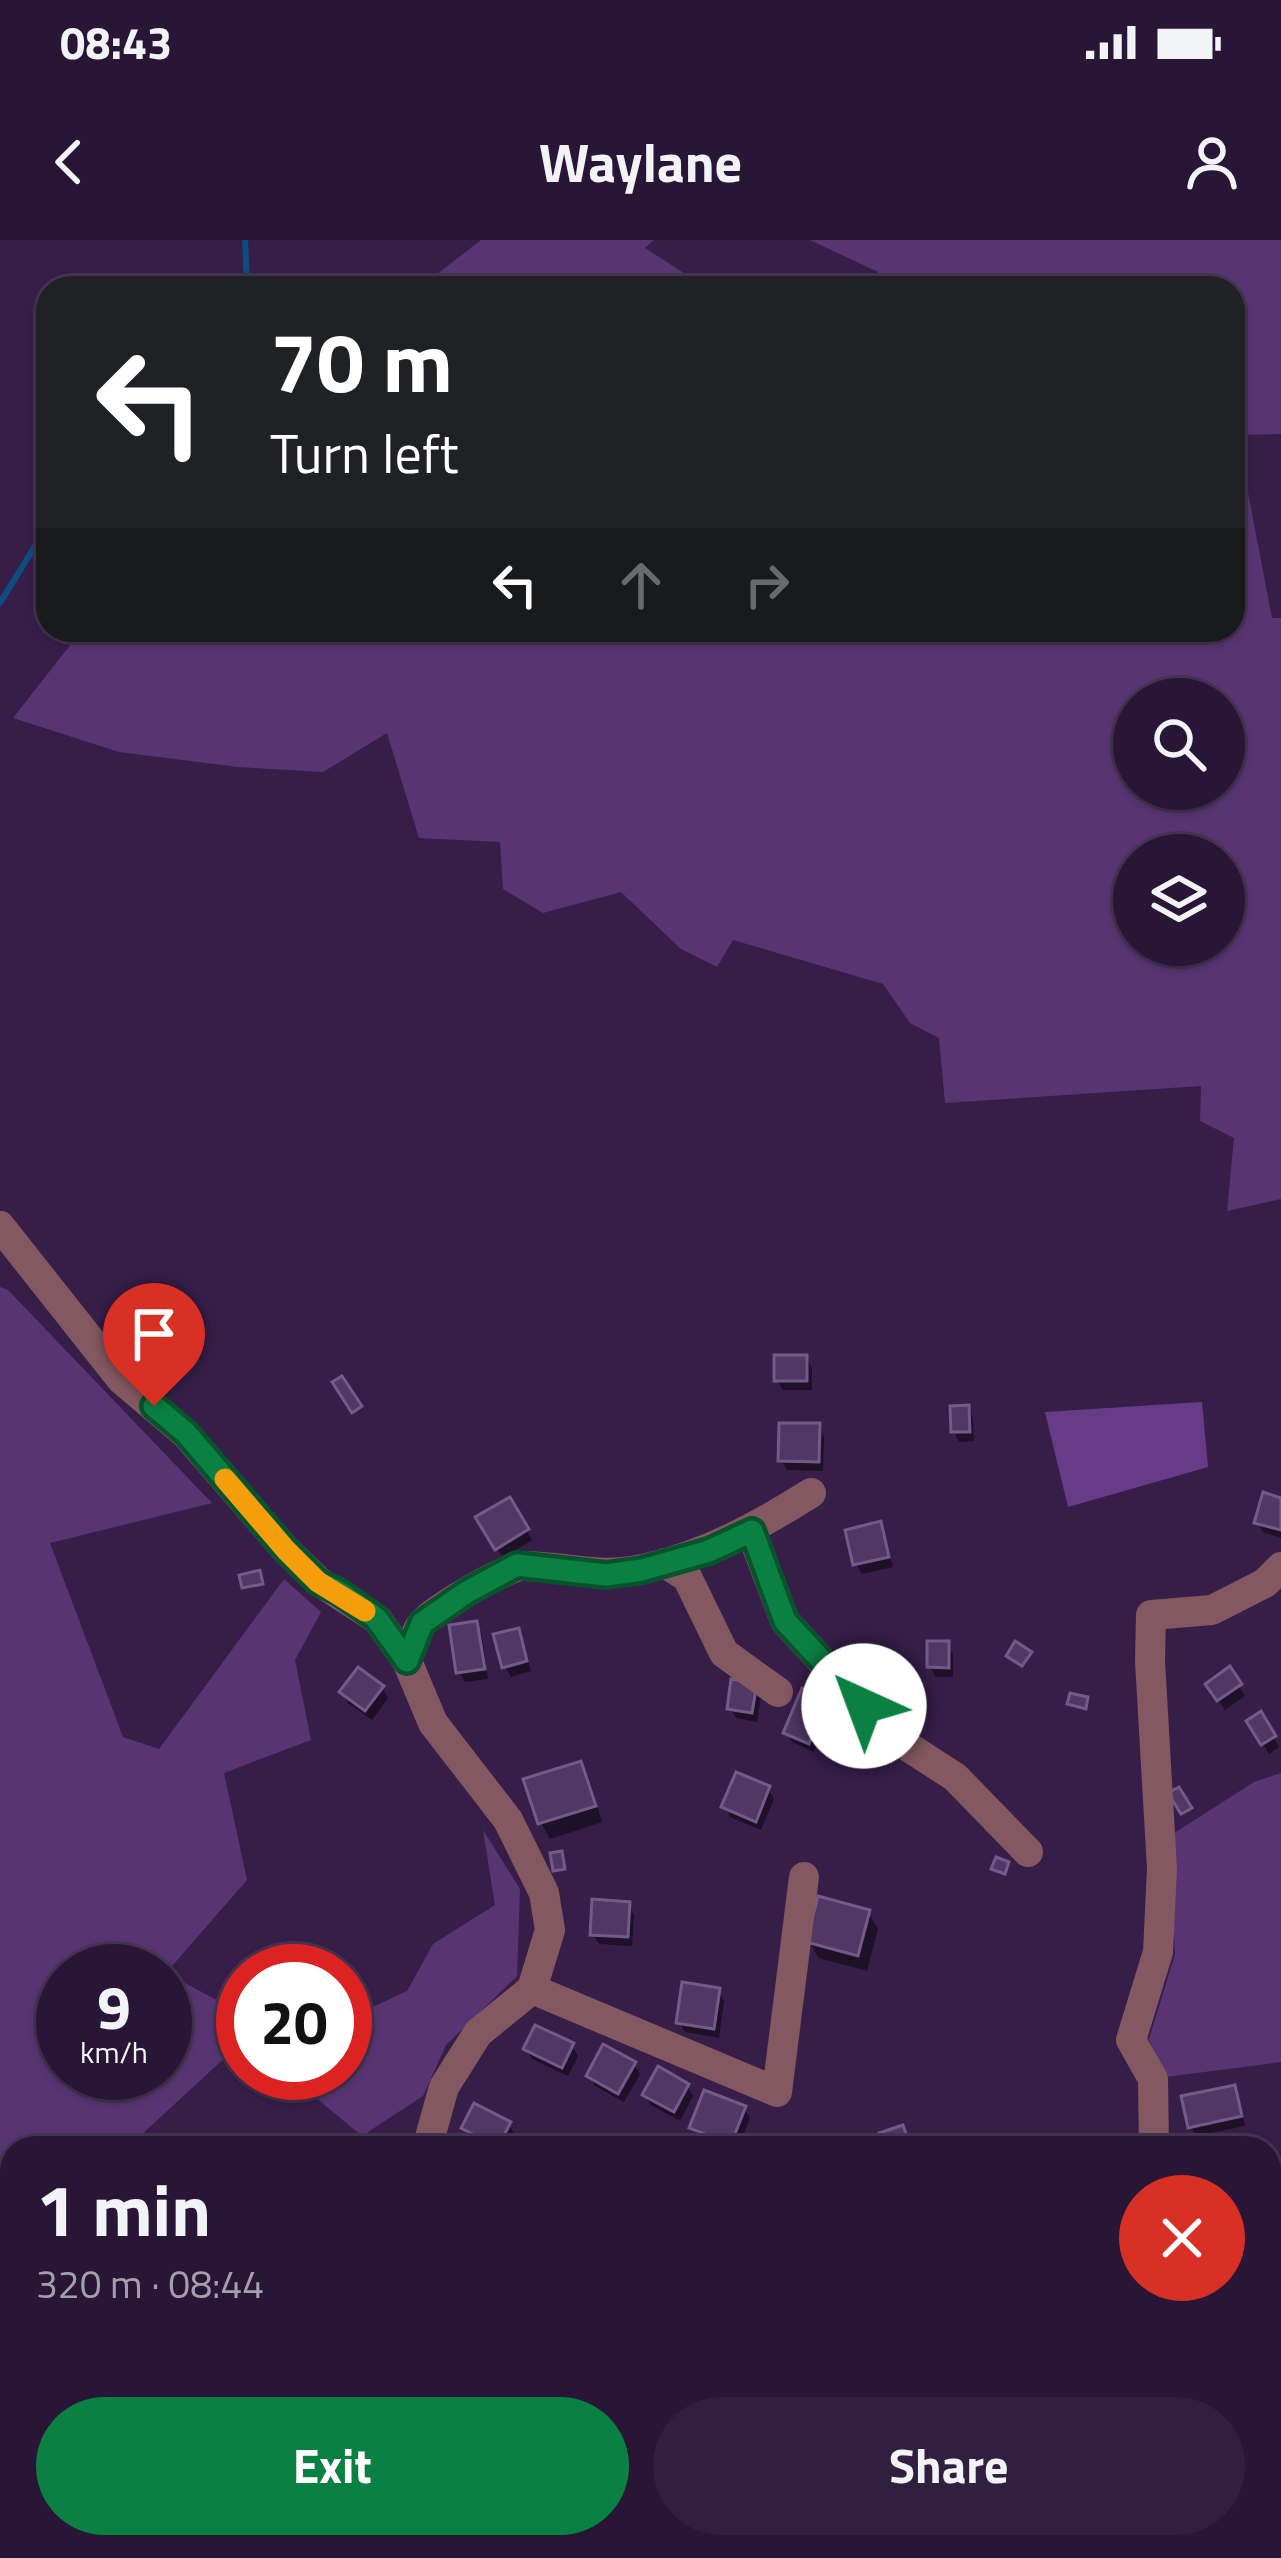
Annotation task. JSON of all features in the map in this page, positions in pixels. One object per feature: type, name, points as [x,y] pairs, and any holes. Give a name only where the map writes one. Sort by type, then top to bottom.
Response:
[{"type":"street","points":[[0,1226],[121,1379],[186,1433],[318,1582],[376,1618],[407,1661],[433,1723],[508,1820],[544,1893],[550,1930],[532,1989],[478,2032],[444,2087],[430,2136]]},
{"type":"street","points":[[407,1661],[422,1623],[517,1565],[606,1575],[665,1563],[709,1551],[752,1531],[811,1493]]},
{"type":"street","points":[[752,1531],[785,1621],[890,1735],[956,1777],[1028,1852]]},
{"type":"street","points":[[665,1563],[687,1577],[724,1652],[778,1692]]},
{"type":"street","points":[[1154,2136],[1153,2079],[1131,2039],[1158,1952],[1162,1869],[1151,1615],[1212,1610],[1264,1583],[1281,1567]]},
{"type":"street","points":[[532,1989],[777,2092],[804,1877]]},
{"type":"shaded area","points":[[481,240],[654,240],[645,248],[688,276],[434,276]]},
{"type":"shaded area","points":[[810,240],[1281,240],[1281,434],[1245,435],[1245,276],[876,276],[878,272]]},
{"type":"shaded area","points":[[1245,477],[1272,618],[1281,618],[1281,1199],[1227,1211],[1234,1138],[1200,1121],[1201,1086],[945,1103],[939,1038],[910,1023],[883,984],[733,940],[717,967],[681,949],[621,892],[543,913],[503,889],[500,842],[419,838],[387,733],[323,772],[119,752],[13,718],[73,642],[1245,642]]},
{"type":"shaded area","points":[[0,1287],[8,1290],[212,1503],[50,1543],[123,1737],[159,1749],[284,1579],[321,1612],[295,1660],[311,1740],[224,1773],[247,1880],[191,1944],[36,1944],[36,2100],[179,2100],[140,2136],[0,2136]]},
{"type":"shaded area","points":[[1202,1402],[1208,1467],[1068,1507],[1045,1412]]},
{"type":"shaded area","points":[[1281,1773],[1281,2062],[1166,2077],[1149,2039],[1175,1954],[1168,1837],[1254,1782]]},
{"type":"shaded area","points":[[483,1830],[520,1889],[517,1976],[446,2045],[423,2096],[362,2136],[319,2100],[372,2100],[372,2007],[407,1991],[433,1944],[495,1905]]},
{"type":"shaded area","points":[[192,1987],[216,2000],[216,2066],[192,2088]]},
{"type":"building","points":[[774,1355],[807,1355],[807,1381],[774,1381]]},
{"type":"building","points":[[342,1376],[362,1406],[352,1413],[332,1382]]},
{"type":"building","points":[[969,1405],[970,1432],[951,1432],[950,1406]]},
{"type":"building","points":[[779,1423],[820,1423],[819,1462],[778,1461]]},
{"type":"building","points":[[1263,1492],[1281,1498],[1281,1530],[1254,1523]]},
{"type":"building","points":[[510,1497],[529,1529],[495,1550],[475,1517]]},
{"type":"building","points":[[881,1521],[889,1557],[853,1565],[845,1530]]},
{"type":"building","points":[[260,1570],[263,1584],[242,1588],[239,1575]]},
{"type":"building","points":[[477,1621],[485,1669],[456,1673],[449,1625]]},
{"type":"building","points":[[519,1628],[527,1661],[502,1668],[493,1634]]},
{"type":"building","points":[[927,1641],[949,1641],[949,1668],[927,1667]]},
{"type":"building","points":[[1015,1641],[1032,1652],[1022,1666],[1006,1656]]},
{"type":"building","points":[[1230,1666],[1242,1684],[1217,1701],[1205,1684]]},
{"type":"building","points":[[358,1667],[384,1686],[365,1711],[339,1692]]},
{"type":"building","points":[[731,1679],[757,1683],[752,1713],[727,1709]]},
{"type":"building","points":[[802,1688],[828,1699],[809,1744],[783,1733]]},
{"type":"building","points":[[1070,1693],[1088,1697],[1086,1709],[1067,1704]]},
{"type":"building","points":[[1261,1711],[1276,1736],[1261,1745],[1246,1721]]},
{"type":"building","points":[[581,1761],[596,1806],[538,1824],[523,1779]]},
{"type":"building","points":[[736,1772],[770,1786],[756,1822],[721,1807]]},
{"type":"building","points":[[1179,1787],[1192,1808],[1181,1814],[1168,1793]]},
{"type":"building","points":[[562,1851],[565,1869],[553,1871],[550,1853]]},
{"type":"building","points":[[996,1857],[1009,1862],[1005,1874],[991,1869]]},
{"type":"building","points":[[818,1896],[870,1910],[858,1956],[806,1942]]},
{"type":"building","points":[[592,1899],[630,1902],[628,1937],[590,1935]]},
{"type":"building","points":[[682,1982],[720,1988],[714,2029],[676,2023]]},
{"type":"building","points":[[535,2025],[574,2043],[562,2068],[523,2049]]},
{"type":"building","points":[[603,2044],[636,2062],[618,2094],[586,2076]]},
{"type":"building","points":[[658,2066],[689,2084],[674,2112],[642,2095]]},
{"type":"building","points":[[1235,2085],[1242,2116],[1188,2128],[1181,2096]]},
{"type":"building","points":[[704,2090],[746,2106],[734,2136],[710,2136],[689,2128]]},
{"type":"building","points":[[474,2103],[511,2122],[504,2136],[477,2136],[461,2128]]},
{"type":"building","points":[[903,2125],[907,2136],[880,2136]]},
{"type":"waterway","points":[[245,240],[246,276]]},
{"type":"waterway","points":[[0,603],[36,544]]},
{"type":"slow traffic","points":[[225,1479],[318,1582],[365,1611]]},
{"type":"route","points":[[154,1406],[186,1433],[318,1582],[376,1618],[407,1661],[422,1623],[517,1565],[606,1575],[642,1570],[709,1551],[752,1531],[785,1621],[864,1706]]}]
